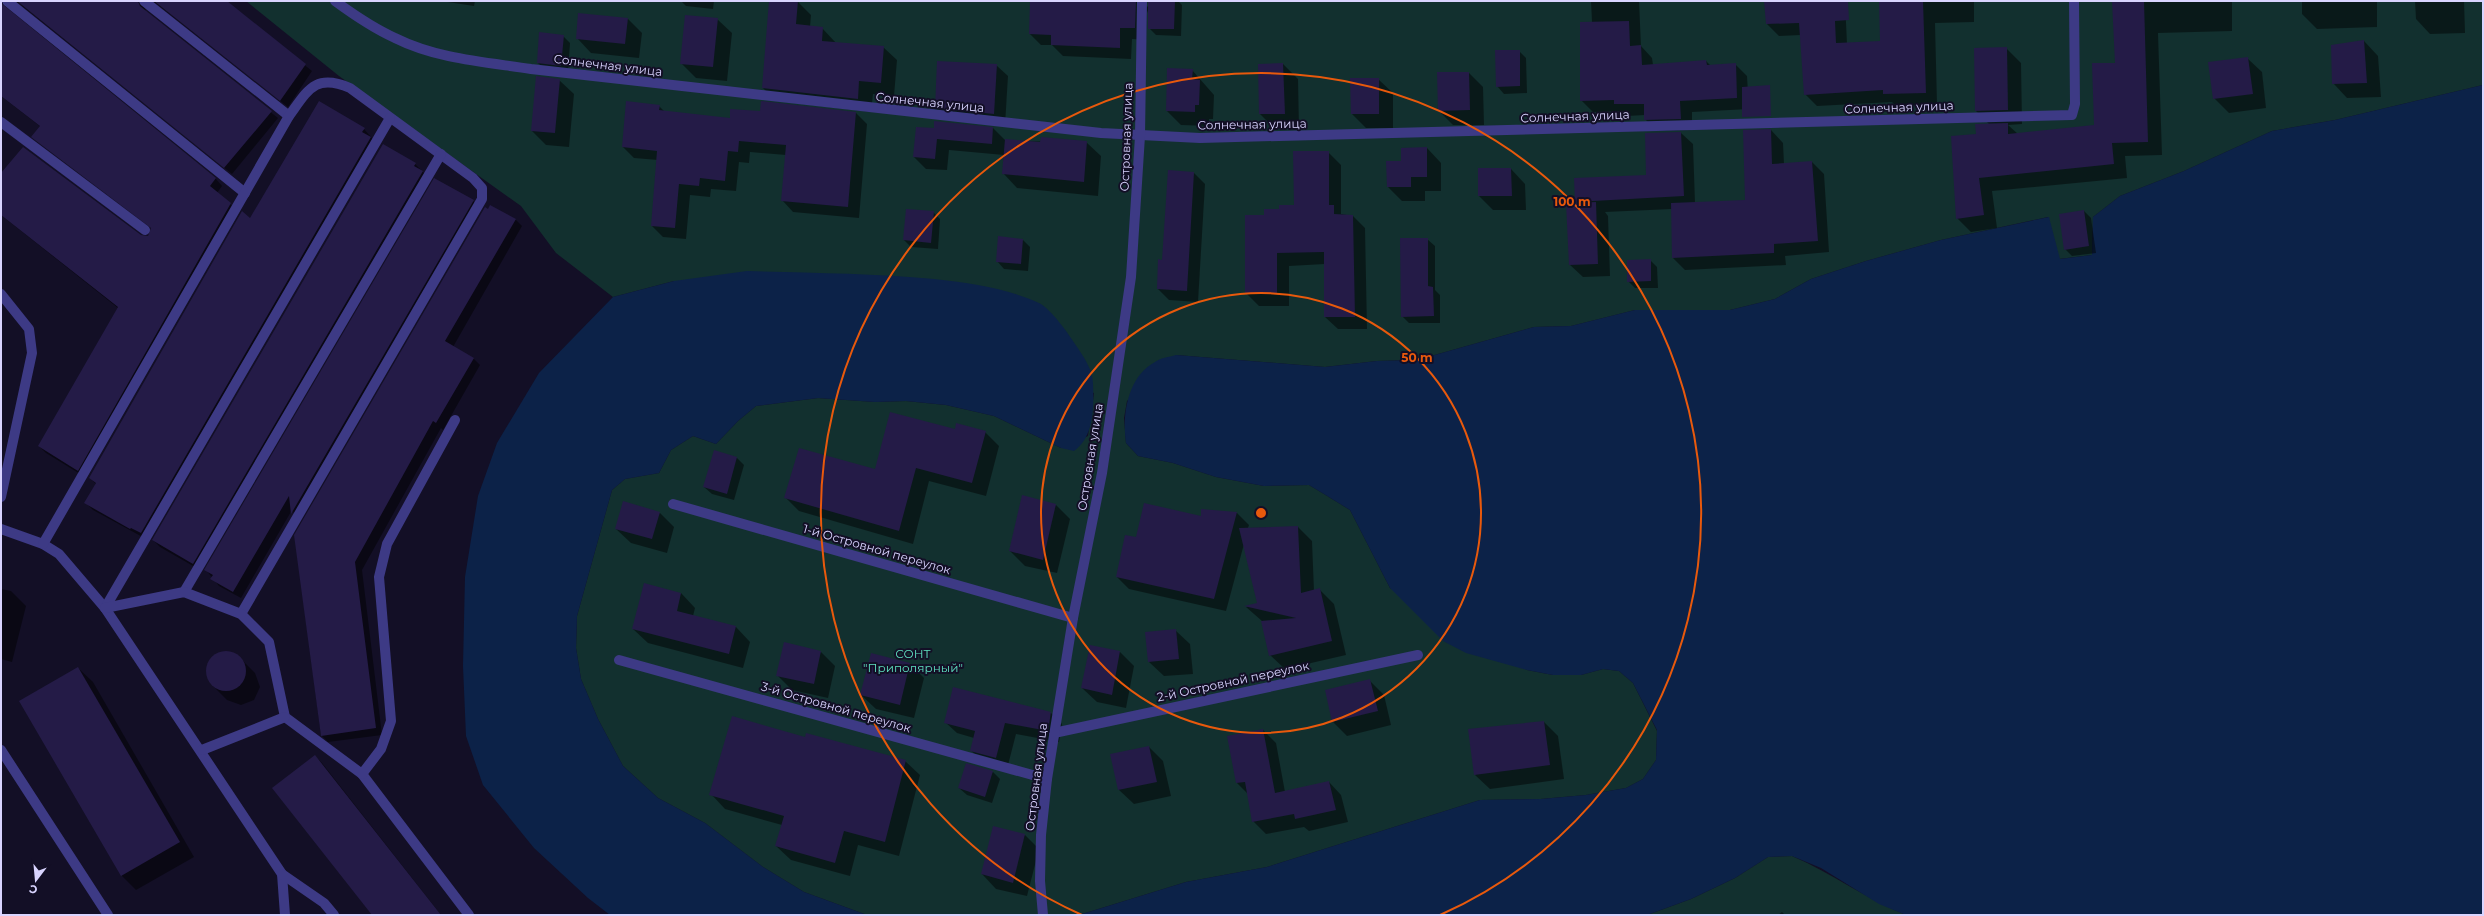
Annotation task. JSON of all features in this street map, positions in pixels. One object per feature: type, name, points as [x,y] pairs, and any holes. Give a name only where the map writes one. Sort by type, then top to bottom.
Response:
[{"type":"lane","points":[[7,1],[245,193]]},
{"type":"lane","points":[[144,1],[289,116]]},
{"type":"lane","name":"Солнечная улица","points":[[335,1],[366,22],[396,39],[458,58],[539,70],[810,102],[1140,136],[1242,138],[2072,115],[2075,104],[2074,1]]},
{"type":"lane","name":"Островная улица","points":[[1043,915],[1040,881],[1047,779],[1073,618],[1102,473],[1130,291],[1140,136],[1142,1]]},
{"type":"lane","points":[[43,544],[289,116],[311,86],[320,82],[328,82],[350,88],[478,182],[482,188],[482,199],[241,614]]},
{"type":"lane","points":[[105,608],[390,118]]},
{"type":"lane","points":[[1,122],[144,230]]},
{"type":"lane","points":[[184,592],[441,154]]},
{"type":"lane","points":[[1,294],[29,330],[32,353],[1,497]]},
{"type":"lane","points":[[362,774],[381,749],[391,721],[379,577],[387,544],[455,420]]},
{"type":"lane","name":"1-й Островной переулок","points":[[672,504],[1073,618]]},
{"type":"lane","points":[[1,529],[43,544],[59,554],[105,608],[202,750],[282,874],[324,903],[334,915]]},
{"type":"lane","points":[[105,608],[184,592],[241,614],[269,642],[285,717],[362,774],[469,915]]},
{"type":"lane","name":"2-й Островной переулок","points":[[1054,732],[1418,655]]},
{"type":"lane","name":"3-й Островной переулок","points":[[619,660],[1047,779]]},
{"type":"lane","points":[[202,750],[285,717]]},
{"type":"lane","points":[[1,750],[108,915]]},
{"type":"lane","points":[[282,874],[285,915]]},
{"type":"green space","name":"СОНТ \"Приполярный\"","points":[[246,1],[2483,1],[2483,85],[2335,120],[2272,131],[2184,171],[2120,196],[2093,217],[2092,255],[2059,259],[2048,217],[1941,240],[1866,261],[1811,279],[1775,299],[1730,310],[1635,310],[1571,326],[1534,327],[1417,360],[1377,361],[1325,367],[1176,355],[1127,401],[1124,418],[1126,443],[1138,456],[1173,463],[1216,477],[1264,486],[1309,485],[1350,510],[1390,588],[1527,670],[1553,675],[1581,675],[1603,669],[1619,671],[1633,683],[1657,731],[1656,760],[1643,779],[1626,788],[1586,795],[1541,799],[1480,800],[1267,867],[1186,882],[1079,915],[867,915],[804,892],[763,867],[705,823],[658,798],[623,766],[598,719],[581,679],[576,648],[577,616],[612,490],[625,479],[659,473],[671,450],[693,436],[716,444],[738,421],[756,406],[818,398],[875,402],[906,401],[946,405],[994,416],[1061,448],[1088,436],[1094,393],[674,281],[613,297],[556,253],[521,206],[339,76]]},
{"type":"green space","points":[[1792,856],[1821,870],[1891,909],[1906,915],[1647,915],[1691,899],[1735,878],[1768,857]]},
{"type":"water","points":[[2483,85],[2483,915],[1906,915],[1879,904],[1821,868],[1792,856],[1768,857],[1735,878],[1691,899],[1647,915],[1079,915],[1186,882],[1267,867],[1480,800],[1541,799],[1586,795],[1626,788],[1643,779],[1656,760],[1657,730],[1633,683],[1619,671],[1603,669],[1581,675],[1553,675],[1527,670],[1466,653],[1443,641],[1390,588],[1350,510],[1309,485],[1264,486],[1216,477],[1173,463],[1138,456],[1126,443],[1125,421],[1128,398],[1138,377],[1157,361],[1176,355],[1325,367],[1377,361],[1417,360],[1534,327],[1571,326],[1635,310],[1730,310],[1775,299],[1811,279],[1866,261],[1941,240],[2049,217],[2060,259],[2092,255],[2093,217],[2120,196],[2184,171],[2272,131],[2335,120]]},
{"type":"water","points":[[747,271],[864,274],[934,279],[974,284],[1001,290],[1014,293],[1039,303],[1049,310],[1064,328],[1087,363],[1093,378],[1093,412],[1086,438],[1074,451],[1061,448],[994,416],[946,405],[906,401],[875,402],[818,398],[756,406],[738,421],[716,444],[693,436],[671,450],[659,473],[625,479],[612,490],[577,616],[576,648],[581,679],[598,719],[623,766],[658,798],[705,823],[763,867],[804,892],[867,915],[610,915],[588,898],[534,848],[483,785],[466,736],[463,666],[465,577],[478,496],[497,443],[539,373],[613,297],[674,281]]},
{"type":"building","points":[[17,1],[138,1],[140,6],[272,111],[224,168]]},
{"type":"building","points":[[154,1],[227,1],[306,64],[280,101]]},
{"type":"building","points":[[769,1],[798,1],[796,24],[823,27],[822,41],[884,46],[881,83],[859,81],[858,99],[762,88]]},
{"type":"building","points":[[1030,1],[1136,1],[1135,28],[1120,28],[1120,48],[1051,45],[1051,35],[1029,34]]},
{"type":"building","points":[[1148,1],[1175,1],[1174,29],[1148,29]]},
{"type":"building","points":[[1764,1],[1848,1],[1849,20],[1835,21],[1836,43],[1880,41],[1879,1],[1923,1],[1926,93],[1883,94],[1883,90],[1804,95],[1799,23],[1766,24]]},
{"type":"building","points":[[2112,1],[2144,1],[2148,142],[2112,143],[2114,164],[1979,178],[1984,215],[1956,219],[1951,136],[1976,134],[1975,124],[2008,123],[2008,134],[2094,125],[2092,63],[2115,63]]},
{"type":"building","points":[[1,3],[216,178],[210,186],[231,203],[78,471],[38,446],[118,307],[1,215],[1,173],[23,147],[141,235],[148,236],[151,228],[31,137],[40,126],[1,96]]},
{"type":"building","points":[[578,13],[628,18],[625,44],[576,39]]},
{"type":"building","points":[[685,15],[718,18],[713,67],[680,64]]},
{"type":"building","points":[[1629,21],[1630,46],[1641,45],[1642,65],[1706,60],[1707,65],[1736,63],[1737,98],[1680,101],[1681,119],[1644,120],[1644,104],[1614,104],[1614,100],[1580,101],[1580,22]]},
{"type":"building","points":[[539,32],[564,35],[561,66],[537,63]]},
{"type":"building","points":[[2364,40],[2367,83],[2332,84],[2331,45]]},
{"type":"building","points":[[2007,47],[2008,110],[1975,111],[1974,48]]},
{"type":"building","points":[[1495,50],[1520,50],[1520,86],[1496,87]]},
{"type":"building","points":[[2248,57],[2253,94],[2213,99],[2208,62]]},
{"type":"building","points":[[937,61],[997,64],[994,114],[935,108]]},
{"type":"building","points":[[1283,63],[1285,114],[1259,114],[1258,64]]},
{"type":"building","points":[[1167,68],[1193,69],[1192,79],[1200,80],[1199,105],[1195,105],[1195,112],[1166,111]]},
{"type":"building","points":[[1437,72],[1469,72],[1470,110],[1438,111]]},
{"type":"building","points":[[536,76],[560,79],[555,133],[531,131]]},
{"type":"building","points":[[1350,78],[1379,78],[1379,114],[1351,114]]},
{"type":"building","points":[[1770,85],[1771,116],[1742,117],[1742,87]]},
{"type":"building","points":[[319,101],[365,128],[362,132],[371,137],[141,533],[131,528],[130,529],[84,503],[96,483],[89,478],[242,211],[250,218]]},
{"type":"building","points":[[626,101],[660,105],[659,110],[730,118],[730,109],[760,111],[761,101],[856,112],[848,207],[781,201],[786,145],[739,141],[738,152],[728,151],[725,181],[700,178],[699,186],[679,184],[675,228],[651,226],[657,151],[622,147]]},
{"type":"building","points":[[934,121],[993,127],[992,144],[937,139],[935,159],[913,157],[916,127],[934,128]]},
{"type":"building","points":[[1771,129],[1772,164],[1812,161],[1818,241],[1774,244],[1774,253],[1672,258],[1671,203],[1745,200],[1743,130]]},
{"type":"building","points":[[1681,132],[1684,196],[1575,202],[1574,178],[1646,175],[1645,133]]},
{"type":"building","points":[[1041,137],[1087,141],[1084,182],[1002,174],[1005,139],[1040,142]]},
{"type":"building","points":[[383,144],[416,163],[414,166],[423,171],[193,564],[152,540]]},
{"type":"building","points":[[1427,147],[1427,177],[1411,177],[1411,187],[1387,187],[1386,161],[1401,161],[1401,148]]},
{"type":"building","points":[[1293,151],[1329,151],[1329,205],[1334,205],[1334,214],[1353,215],[1355,317],[1324,317],[1324,252],[1277,253],[1277,294],[1245,294],[1245,215],[1264,215],[1264,209],[1279,209],[1279,205],[1294,205]]},
{"type":"building","points":[[1478,168],[1511,168],[1512,196],[1478,196]]},
{"type":"building","points":[[1168,170],[1194,172],[1187,291],[1157,289],[1158,259],[1162,260]]},
{"type":"building","points":[[434,178],[474,200],[291,514],[289,496],[233,592],[210,579],[213,575],[204,570]]},
{"type":"building","points":[[1596,202],[1598,264],[1569,265],[1566,203]]},
{"type":"building","points":[[490,205],[516,219],[445,341],[474,358],[436,423],[433,421],[355,562],[376,728],[321,736],[294,535],[485,207],[488,209]]},
{"type":"building","points":[[906,209],[934,211],[931,243],[903,240]]},
{"type":"building","points":[[2084,210],[2089,246],[2064,250],[2059,214]]},
{"type":"building","points":[[998,236],[1023,239],[1021,264],[996,262]]},
{"type":"building","points":[[1400,238],[1428,238],[1428,286],[1433,287],[1434,316],[1401,317]]},
{"type":"building","points":[[1651,259],[1651,281],[1627,282],[1627,260]]},
{"type":"building","points":[[890,412],[955,429],[956,423],[986,431],[972,483],[916,468],[899,531],[784,498],[799,448],[875,469]]},
{"type":"building","points":[[714,450],[737,457],[727,494],[703,487]]},
{"type":"building","points":[[1022,495],[1056,504],[1043,560],[1009,551]]},
{"type":"building","points":[[623,501],[660,512],[652,539],[615,529]]},
{"type":"building","points":[[1144,503],[1201,516],[1201,509],[1237,512],[1214,599],[1116,577],[1125,535],[1136,537]]},
{"type":"building","points":[[1298,526],[1301,593],[1320,588],[1332,641],[1269,656],[1261,621],[1296,618],[1244,606],[1257,603],[1239,528]]},
{"type":"building","points":[[644,583],[681,593],[677,611],[736,626],[729,654],[632,629]]},
{"type":"building","points":[[1176,629],[1179,659],[1148,662],[1145,632]]},
{"type":"building","points":[[784,642],[821,651],[814,684],[776,676]]},
{"type":"building","points":[[1090,645],[1120,651],[1112,695],[1081,688]]},
{"type":"building","points":[[230,651],[237,654],[243,660],[246,671],[245,679],[237,688],[230,691],[222,691],[215,688],[207,679],[206,667],[209,660],[218,652]]},
{"type":"building","points":[[871,653],[910,663],[900,705],[860,695]]},
{"type":"building","points":[[78,667],[180,842],[121,876],[19,701]]},
{"type":"building","points":[[1370,679],[1378,711],[1332,722],[1325,690]]},
{"type":"building","points":[[953,687],[1051,712],[1048,731],[1005,723],[996,758],[970,751],[975,731],[944,723]]},
{"type":"building","points":[[732,716],[805,737],[806,733],[906,760],[885,842],[844,831],[835,863],[775,846],[784,816],[709,795]]},
{"type":"building","points":[[1544,721],[1550,765],[1474,775],[1468,729]]},
{"type":"building","points":[[1263,729],[1275,793],[1329,781],[1336,810],[1295,819],[1294,814],[1252,822],[1245,782],[1236,783],[1227,736]]},
{"type":"building","points":[[1149,746],[1157,782],[1118,790],[1110,754]]},
{"type":"building","points":[[315,755],[441,915],[372,915],[272,788]]},
{"type":"building","points":[[966,763],[993,771],[985,797],[958,788]]},
{"type":"building","points":[[993,826],[1025,834],[1013,883],[981,874]]}]
